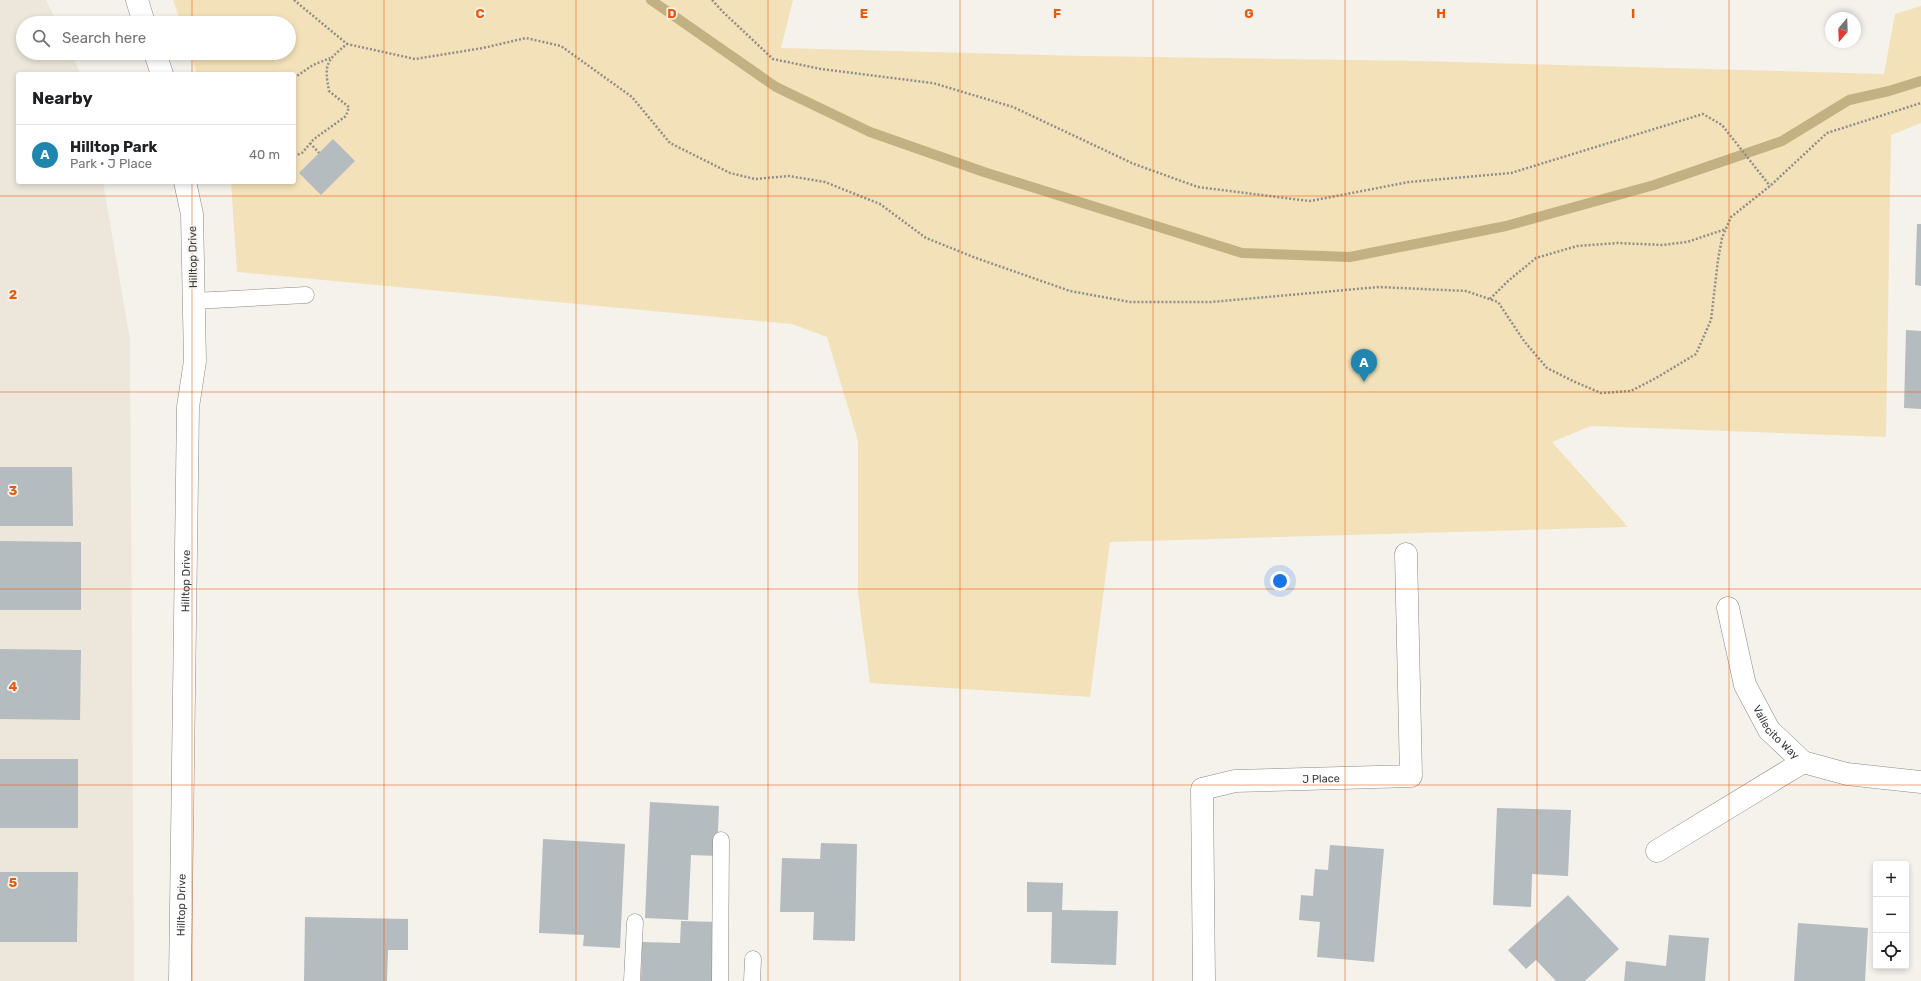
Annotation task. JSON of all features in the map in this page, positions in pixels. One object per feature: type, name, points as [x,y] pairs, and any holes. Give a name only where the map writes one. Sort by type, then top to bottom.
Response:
[{"type":"street","points":[[137,0],[142,16]]},
{"type":"street","points":[[157,60],[161,72]]},
{"type":"street","name":"Hilltop Drive","points":[[180,981],[188,407],[195,361],[192,214],[185,184]]},
{"type":"street","name":"J Place","points":[[1204,981],[1202,789],[1235,781],[1411,776],[1406,554]]},
{"type":"street","name":"Vallecito Way","points":[[1728,608],[1745,685],[1770,730],[1803,762],[1847,774],[1921,782]]},
{"type":"street","points":[[1657,851],[1803,762]]},
{"type":"lane","points":[[194,301],[306,295]]},
{"type":"lane","points":[[720,981],[721,840]]},
{"type":"lane","points":[[632,981],[635,922]]},
{"type":"lane","points":[[752,981],[753,958]]},
{"type":"path","points":[[294,0],[347,44],[415,59],[475,50],[526,38],[561,46],[632,97],[670,143],[730,173],[755,179],[789,176],[825,182],[880,204],[926,238],[976,258],[1070,291],[1130,302],[1211,302],[1379,287],[1466,291],[1498,302],[1524,341],[1547,368],[1601,393],[1631,391],[1696,354],[1711,320],[1718,260],[1726,229],[1731,217],[1770,186],[1827,133],[1921,103]]},
{"type":"path","points":[[712,0],[773,59],[822,69],[933,83],[1013,107],[1134,164],[1198,187],[1310,201],[1409,182],[1511,173],[1703,114],[1722,125],[1770,186]]},
{"type":"path","points":[[296,77],[313,65],[331,57],[347,44]]},
{"type":"path","points":[[296,155],[302,153],[310,143],[346,116],[349,107],[329,91],[326,72],[331,57]]},
{"type":"path","points":[[310,143],[319,153]]},
{"type":"path","points":[[1490,299],[1508,281],[1536,258],[1577,246],[1618,243],[1663,245],[1687,242],[1726,229]]},
{"type":"shaded area","points":[[0,0],[46,0],[54,16],[16,16],[16,60],[74,60],[80,72],[16,72],[16,184],[103,184],[130,340],[134,981],[0,981]]},
{"type":"shaded area","points":[[173,0],[793,0],[781,48],[1086,56],[1420,61],[1884,74],[1895,14],[1921,6],[1921,123],[1891,135],[1886,437],[1591,426],[1552,442],[1628,527],[1110,542],[1090,697],[870,683],[858,593],[858,441],[827,337],[792,324],[237,272],[231,184],[296,184],[296,72],[196,72],[192,60],[296,60],[296,16],[179,16]]},
{"type":"building","points":[[333,139],[355,161],[321,195],[299,173]]},
{"type":"building","points":[[1917,224],[1921,224],[1921,286],[1915,285]]},
{"type":"building","points":[[1906,330],[1921,331],[1921,409],[1904,408]]},
{"type":"building","points":[[0,467],[72,467],[73,526],[0,526]]},
{"type":"building","points":[[0,541],[81,542],[81,610],[0,610]]},
{"type":"building","points":[[0,649],[81,650],[80,720],[0,719]]},
{"type":"building","points":[[0,759],[78,759],[78,828],[0,828]]},
{"type":"building","points":[[650,802],[719,806],[717,856],[691,855],[688,920],[645,918]]},
{"type":"building","points":[[1497,808],[1571,810],[1568,876],[1532,874],[1531,907],[1493,905]]},
{"type":"building","points":[[543,839],[625,844],[620,948],[583,946],[584,935],[539,933]]},
{"type":"building","points":[[821,843],[857,844],[855,941],[813,940],[814,912],[780,912],[782,858],[820,859]]},
{"type":"building","points":[[1330,845],[1384,849],[1374,962],[1317,957],[1320,922],[1299,920],[1301,895],[1313,896],[1315,869],[1328,870]]},
{"type":"building","points":[[0,872],[78,872],[77,942],[0,942]]},
{"type":"building","points":[[1027,882],[1063,883],[1062,910],[1118,911],[1116,965],[1051,963],[1052,912],[1027,912]]},
{"type":"building","points":[[1568,895],[1619,949],[1585,981],[1556,981],[1536,960],[1526,969],[1508,950]]},
{"type":"building","points":[[305,917],[408,919],[408,950],[388,950],[387,981],[304,981]]},
{"type":"building","points":[[681,921],[717,922],[715,981],[641,981],[642,942],[680,943]]},
{"type":"building","points":[[1798,923],[1868,928],[1865,981],[1794,981]]},
{"type":"building","points":[[1669,935],[1709,938],[1705,981],[1624,981],[1626,961],[1666,966]]},
{"type":"waterway","points":[[651,0],[776,87],[870,132],[984,172],[1242,253],[1350,257],[1506,226],[1654,185],[1782,141],[1849,100],[1889,91],[1921,81]]},
{"type":"place","name":"Hilltop Park","points":[[1364,382]]}]
